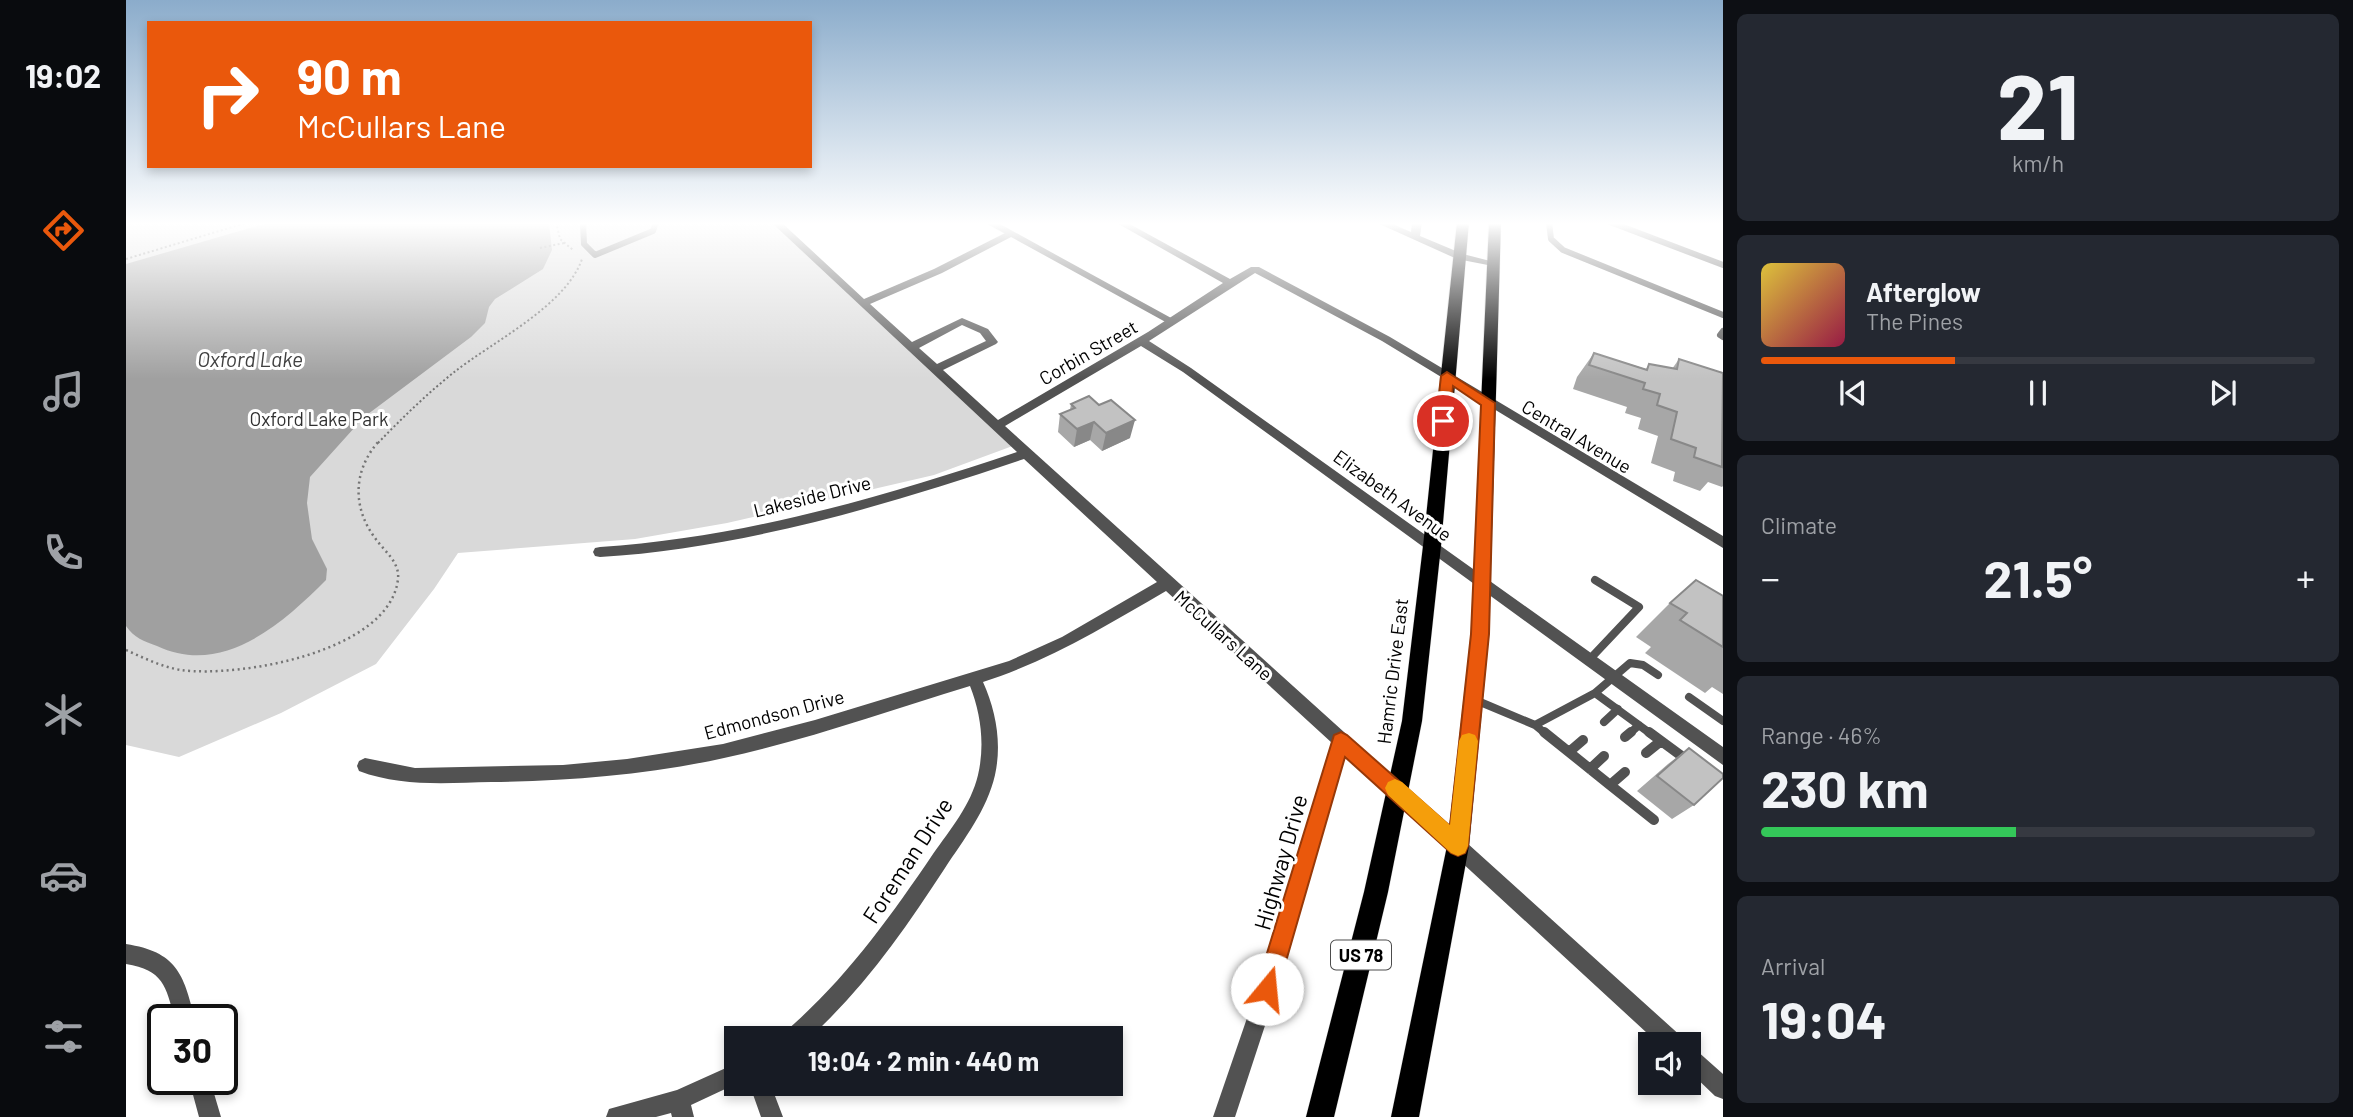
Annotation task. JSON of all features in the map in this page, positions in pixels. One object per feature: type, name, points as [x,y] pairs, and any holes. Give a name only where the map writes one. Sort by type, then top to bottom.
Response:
[{"type":"main road","name":"Hamric Drive East","points":[[1320,1117],[1399,792],[1412,721],[1458,274]]},
{"type":"main road","points":[[1405,1117],[1458,846],[1483,586],[1493,274]]},
{"type":"street","name":"McCullars Lane","points":[[832,274],[1662,1032]]},
{"type":"street","points":[[863,303],[931,274]]},
{"type":"street","points":[[1214,274],[1228,282]]},
{"type":"street","name":"Central Avenue","points":[[1228,282],[1244,274]]},
{"type":"street","name":"Central Avenue","points":[[1265,274],[1386,339],[1723,543]]},
{"type":"street","name":"Corbin Street","points":[[998,425],[1208,300],[1228,282]]},
{"type":"street","points":[[912,347],[962,321],[984,331],[992,342],[936,369]]},
{"type":"street","name":"Elizabeth Avenue","points":[[1141,341],[1198,378],[1432,546],[1713,755]]},
{"type":"street","name":"Lakeside Drive","points":[[600,552],[688,544],[739,535],[940,484],[1028,453]]},
{"type":"street","name":"Edmondson Drive","points":[[365,766],[415,776],[563,773],[627,768],[723,751],[770,740],[1013,666],[1050,650],[1167,583]]},
{"type":"street","name":"Foreman Drive","points":[[806,1026],[848,989],[873,960],[972,811],[985,778],[990,745],[987,711],[974,678]]},
{"type":"street","name":"Highway Drive","points":[[1224,1117],[1271,976],[1341,741]]},
{"type":"street","points":[[126,954],[140,955],[161,963],[174,979],[181,1004]]},
{"type":"street","points":[[1701,1067],[1723,1088]]},
{"type":"street","points":[[617,1117],[681,1108],[724,1081]]},
{"type":"street","points":[[204,1095],[210,1117]]},
{"type":"street","points":[[764,1096],[772,1117]]},
{"type":"lane","points":[[1084,274],[1172,322]]},
{"type":"lane","points":[[1622,274],[1723,315]]},
{"type":"lane","points":[[1723,331],[1720,335],[1723,337]]},
{"type":"lane","points":[[1588,661],[1639,607],[1595,580]]},
{"type":"lane","points":[[1535,725],[1595,693],[1630,663],[1643,665],[1658,675]]},
{"type":"lane","points":[[1595,693],[1695,766]]},
{"type":"lane","points":[[1689,697],[1723,721]]},
{"type":"lane","points":[[1473,699],[1535,725],[1654,820]]},
{"type":"lane","points":[[1604,722],[1618,709]]},
{"type":"lane","points":[[1625,737],[1639,725]]},
{"type":"lane","points":[[1569,752],[1583,740]]},
{"type":"lane","points":[[1646,753],[1661,741]]},
{"type":"lane","points":[[1590,769],[1604,756]]},
{"type":"lane","points":[[1610,786],[1625,772]]},
{"type":"path","points":[[126,650],[182,670],[219,671],[261,666],[333,646],[359,633],[383,616],[394,601],[399,577],[392,557],[376,540],[359,511],[357,491],[363,462],[384,437],[449,376],[499,341],[569,283],[575,274]]},
{"type":"green space","name":"Oxford Lake Park","points":[[126,274],[832,274],[1018,444],[934,475],[727,523],[635,539],[458,553],[376,664],[281,713],[179,757],[126,745]]},
{"type":"water","name":"Oxford Lake","points":[[126,274],[535,274],[495,299],[489,307],[485,323],[471,337],[364,417],[310,477],[307,503],[312,539],[327,569],[326,580],[309,597],[271,628],[250,641],[205,655],[181,654],[157,646],[144,641],[126,626]]},
{"type":"building","points":[[1594,353],[1647,370],[1649,364],[1677,369],[1679,359],[1723,373],[1722,467],[1694,457],[1696,448],[1671,439],[1677,412],[1657,405],[1660,394],[1643,389],[1645,383],[1589,365]]},
{"type":"building","points":[[1089,396],[1099,405],[1111,400],[1135,420],[1106,433],[1094,422],[1077,429],[1060,414],[1075,408],[1071,404]]},
{"type":"building","points":[[1696,580],[1723,596],[1723,647],[1680,620],[1687,613],[1670,603]]},
{"type":"building","points":[[1689,748],[1723,774],[1723,778],[1694,805],[1657,776]]},
{"type":"slow traffic","points":[[1395,788],[1458,846],[1469,741]]},
{"type":"route","points":[[1267,989],[1341,741],[1458,846],[1480,634],[1488,403],[1447,376],[1443,421]]}]
